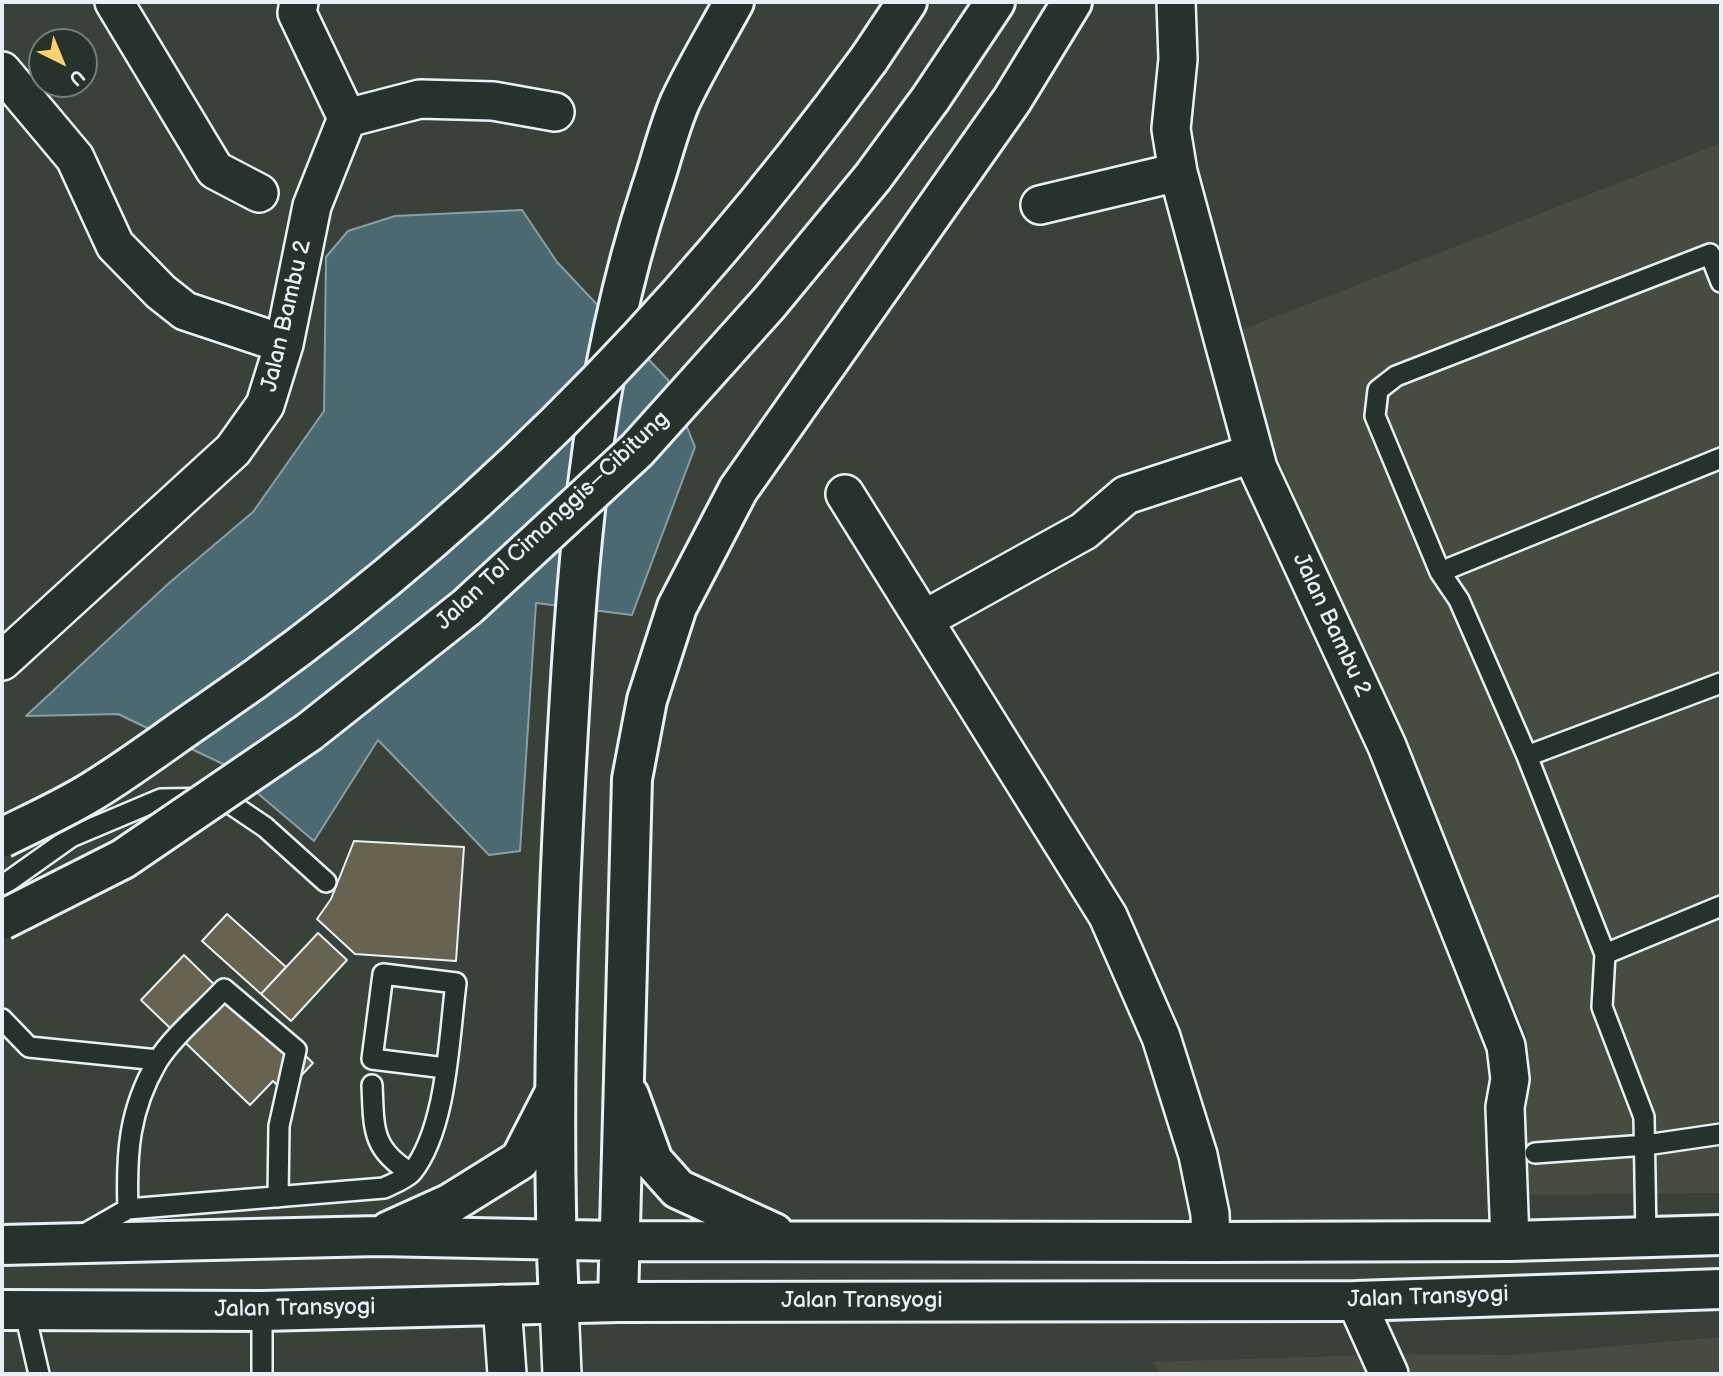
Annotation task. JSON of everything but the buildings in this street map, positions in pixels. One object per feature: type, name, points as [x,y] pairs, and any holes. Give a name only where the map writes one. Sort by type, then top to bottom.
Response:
[{"type":"highway","points":[[559,1303],[556,1239],[558,918],[575,597],[593,429],[611,335],[635,238],[680,103],[734,2]]},
{"type":"highway","points":[[2,838],[85,795],[255,680],[420,552],[584,398],[713,255],[815,133],[907,2]]},
{"type":"highway","name":"Jalan Tol Cimanggis–Cibitung","points":[[2,920],[123,859],[309,732],[467,607],[637,450],[769,303],[873,177],[931,98],[995,2]]},
{"type":"highway","points":[[618,1302],[632,779],[648,700],[677,607],[738,490],[1012,100],[1072,2]]},
{"type":"highway","points":[[622,1077],[653,1161],[678,1189],[789,1239]]},
{"type":"highway","points":[[378,1236],[451,1203],[520,1160],[557,1088]]},
{"type":"highway","points":[[2,1245],[378,1236],[618,1241],[789,1239],[1212,1242],[1510,1241],[1721,1235]]},
{"type":"highway","name":"Jalan Transyogi","points":[[13,1310],[262,1311],[618,1302],[1356,1301],[1721,1289]]},
{"type":"street","points":[[114,2],[215,170],[259,193]]},
{"type":"street","points":[[299,2],[297,13],[347,118],[420,99],[493,102],[555,113]]},
{"type":"street","name":"Jalan Bambu 2","points":[[1176,2],[1178,59],[1171,129],[1178,172],[1254,453],[1387,746],[1506,1046],[1510,1079],[1505,1107],[1510,1241]]},
{"type":"street","points":[[2,71],[75,158],[115,245],[161,292],[185,310],[284,344]]},
{"type":"street","name":"Jalan Bambu 2","points":[[2,661],[233,450],[265,405],[284,344],[312,206],[347,118]]},
{"type":"street","points":[[1040,205],[1178,172]]},
{"type":"street","points":[[925,620],[1084,531],[1126,495],[1254,453]]},
{"type":"street","points":[[845,494],[1108,916],[1161,1037],[1198,1155],[1210,1214],[1212,1242]]},
{"type":"street","points":[[1356,1301],[1389,1374]]},
{"type":"street","points":[[559,1303],[562,1374]]},
{"type":"street","points":[[502,1304],[507,1374]]},
{"type":"lane","points":[[1646,1238],[1644,1117],[1602,1007],[1605,954],[1527,756],[1459,600],[1440,572],[1375,416],[1378,390],[1396,376],[1716,252],[1721,282]]},
{"type":"lane","points":[[1440,572],[1721,458]]},
{"type":"lane","points":[[1527,756],[1721,683]]},
{"type":"lane","points":[[2,886],[71,837],[161,799],[222,798],[265,827],[326,882]]},
{"type":"lane","points":[[1605,954],[1721,906]]},
{"type":"lane","points":[[69,1244],[128,1209],[384,1188],[411,1173],[438,1119],[445,1068],[456,983],[383,974],[372,1059],[445,1068]]},
{"type":"lane","points":[[128,1209],[127,1177],[133,1113],[158,1060],[224,989],[296,1050],[279,1126],[278,1197]]},
{"type":"lane","points":[[2,1019],[29,1047],[158,1060]]},
{"type":"lane","points":[[372,1085],[374,1132],[390,1160],[411,1173]]},
{"type":"lane","points":[[1535,1153],[1646,1145],[1721,1134]]},
{"type":"lane","points":[[13,1310],[39,1374]]},
{"type":"lane","points":[[262,1311],[262,1374]]},
{"type":"shaded area","points":[[1721,143],[1721,1193],[1520,1195],[1527,1034],[1226,336]]},
{"type":"shaded area","points":[[1721,1337],[1721,1374],[1160,1374],[1152,1362],[1401,1354],[1512,1355]]},
{"type":"water","points":[[522,210],[557,262],[668,380],[695,447],[632,615],[536,603],[520,851],[489,855],[378,740],[314,841],[223,764],[118,714],[26,716],[168,584],[253,512],[324,411],[326,257],[348,231],[395,216]]}]
